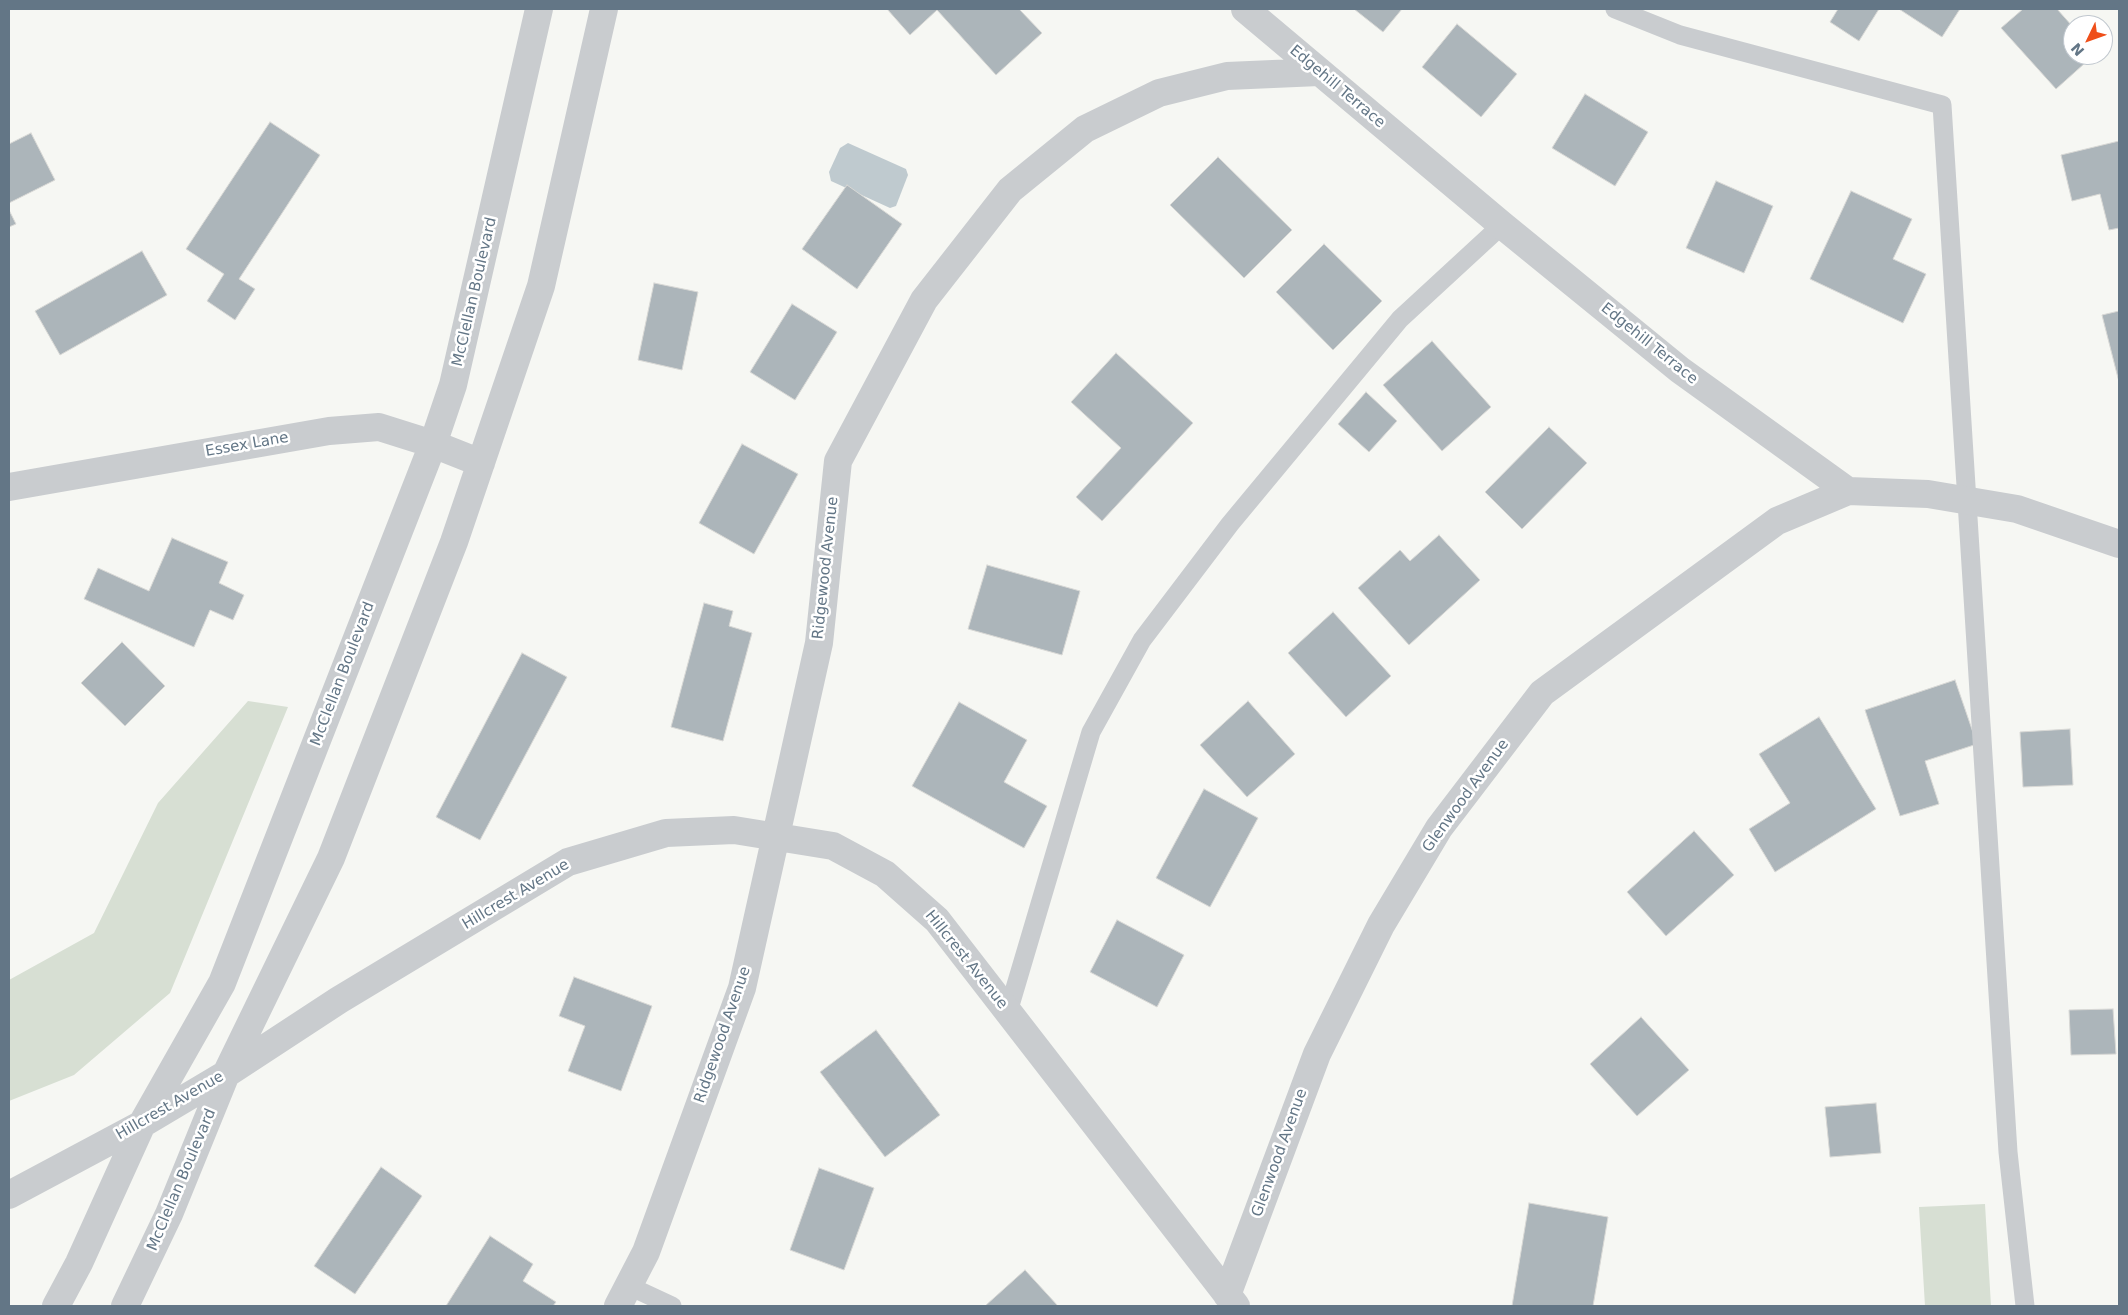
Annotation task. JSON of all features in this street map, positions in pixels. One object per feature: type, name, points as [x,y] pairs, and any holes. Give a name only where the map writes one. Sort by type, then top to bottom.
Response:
[{"type":"street","name":"McClellan Boulevard","points":[[56,1306],[79,1263],[142,1124],[222,983],[433,444],[453,385],[539,9]]},
{"type":"street","name":"McClellan Boulevard","points":[[125,1306],[169,1214],[226,1074],[331,858],[454,542],[541,286],[604,9]]},
{"type":"street","name":"Edgehill Terrace","points":[[1245,9],[1502,225],[1680,370],[1848,491]]},
{"type":"street","name":"Ridgewood Avenue","points":[[623,1296],[646,1252],[742,988],[818,643],[838,461],[924,300],[1010,190],[1085,129],[1159,93],[1227,76],[1319,72]]},
{"type":"street","name":"Essex Lane","points":[[9,487],[329,431],[379,427],[433,444],[481,463]]},
{"type":"street","points":[[1848,491],[1928,494],[2017,509],[2119,544]]},
{"type":"street","name":"Glenwood Avenue","points":[[1232,1301],[1317,1054],[1381,924],[1439,828],[1542,693],[1776,521],[1848,491]]},
{"type":"street","name":"Hillcrest Avenue","points":[[9,1195],[142,1124],[226,1074],[339,1000],[568,862],[666,833],[734,830],[833,846],[885,874],[937,920],[1232,1301]]},
{"type":"lane","points":[[1615,9],[1680,35],[1942,105],[2008,1152],[2025,1306]]},
{"type":"lane","points":[[1008,1012],[1091,732],[1142,640],[1230,524],[1400,320],[1502,225]]},
{"type":"lane","points":[[623,1296],[672,1306]]},
{"type":"shaded area","points":[[848,143],[906,169],[908,175],[896,206],[890,208],[831,181],[829,172],[840,148]]},
{"type":"shaded area","points":[[248,701],[288,707],[170,993],[74,1075],[9,1101],[9,980],[94,933],[158,803]]},
{"type":"shaded area","points":[[1985,1204],[1991,1306],[1925,1306],[1919,1207]]},
{"type":"building","points":[[887,9],[1019,9],[1042,33],[996,75],[937,10],[910,35]]},
{"type":"building","points":[[1354,9],[1402,9],[1383,32]]},
{"type":"building","points":[[1838,9],[1879,9],[1859,41],[1830,22]]},
{"type":"building","points":[[1899,9],[1960,9],[1942,37]]},
{"type":"building","points":[[2023,9],[2057,9],[2063,16],[2063,65],[2083,65],[2056,89],[2001,28]]},
{"type":"building","points":[[1457,24],[1517,74],[1481,117],[1422,67]]},
{"type":"building","points":[[1585,94],[1648,132],[1615,186],[1552,148]]},
{"type":"building","points":[[270,122],[320,155],[239,279],[255,289],[235,320],[207,301],[224,274],[186,249]]},
{"type":"building","points":[[31,133],[55,180],[9,203],[9,144]]},
{"type":"building","points":[[2119,141],[2119,228],[2109,230],[2100,194],[2072,201],[2061,155]]},
{"type":"building","points":[[1218,157],[1292,230],[1244,278],[1170,205]]},
{"type":"building","points":[[1716,181],[1773,206],[1744,273],[1686,248]]},
{"type":"building","points":[[847,185],[902,224],[857,289],[802,249]]},
{"type":"building","points":[[1851,191],[1912,219],[1893,259],[1926,274],[1903,323],[1810,279]]},
{"type":"building","points":[[9,210],[16,224],[9,227]]},
{"type":"building","points":[[1324,244],[1382,301],[1333,350],[1276,292]]},
{"type":"building","points":[[142,251],[167,295],[60,355],[35,311]]},
{"type":"building","points":[[654,283],[698,292],[682,370],[638,360]]},
{"type":"building","points":[[792,304],[837,332],[795,400],[750,372]]},
{"type":"building","points":[[2119,311],[2119,382],[2102,315]]},
{"type":"building","points":[[1432,341],[1491,407],[1442,451],[1383,385]]},
{"type":"building","points":[[1116,353],[1193,423],[1102,521],[1076,497],[1121,448],[1071,402]]},
{"type":"building","points":[[1366,392],[1397,421],[1369,452],[1338,424]]},
{"type":"building","points":[[1549,427],[1587,463],[1522,529],[1485,492]]},
{"type":"building","points":[[742,444],[798,474],[754,554],[699,523]]},
{"type":"building","points":[[1439,535],[1480,580],[1409,645],[1358,588],[1400,550],[1410,561]]},
{"type":"building","points":[[172,538],[228,562],[219,583],[244,595],[233,620],[210,610],[194,647],[84,599],[98,568],[149,591]]},
{"type":"building","points":[[987,565],[1080,591],[1062,655],[968,629]]},
{"type":"building","points":[[704,603],[733,611],[729,626],[752,633],[723,741],[671,727]]},
{"type":"building","points":[[1333,612],[1391,676],[1346,717],[1288,653]]},
{"type":"building","points":[[122,642],[165,686],[125,726],[81,683]]},
{"type":"building","points":[[522,653],[567,677],[480,840],[436,817]]},
{"type":"building","points":[[1955,680],[1977,744],[1925,761],[1939,804],[1900,816],[1865,710]]},
{"type":"building","points":[[1248,701],[1295,754],[1247,797],[1200,745]]},
{"type":"building","points":[[959,702],[1027,740],[1004,782],[1047,806],[1024,848],[912,786]]},
{"type":"building","points":[[1819,717],[1876,809],[1775,872],[1749,829],[1790,803],[1759,754]]},
{"type":"building","points":[[2070,729],[2073,785],[2023,787],[2020,732]]},
{"type":"building","points":[[1204,789],[1258,818],[1210,907],[1156,878]]},
{"type":"building","points":[[1694,831],[1734,875],[1666,936],[1627,892]]},
{"type":"building","points":[[1117,920],[1184,955],[1157,1007],[1090,972]]},
{"type":"building","points":[[574,977],[652,1006],[621,1091],[568,1071],[585,1026],[559,1016]]},
{"type":"building","points":[[2113,1009],[2116,1054],[2071,1055],[2069,1010]]},
{"type":"building","points":[[1641,1017],[1689,1070],[1637,1116],[1590,1064]]},
{"type":"building","points":[[876,1030],[940,1115],[885,1157],[820,1072]]},
{"type":"building","points":[[1876,1103],[1881,1153],[1830,1157],[1825,1107]]},
{"type":"building","points":[[381,1167],[422,1196],[355,1294],[314,1266]]},
{"type":"building","points":[[819,1168],[874,1188],[844,1270],[790,1250]]},
{"type":"building","points":[[1529,1203],[1608,1217],[1593,1306],[1512,1306]]},
{"type":"building","points":[[490,1236],[533,1264],[523,1281],[556,1302],[553,1306],[446,1306]]},
{"type":"building","points":[[1025,1270],[1058,1306],[985,1306]]}]
